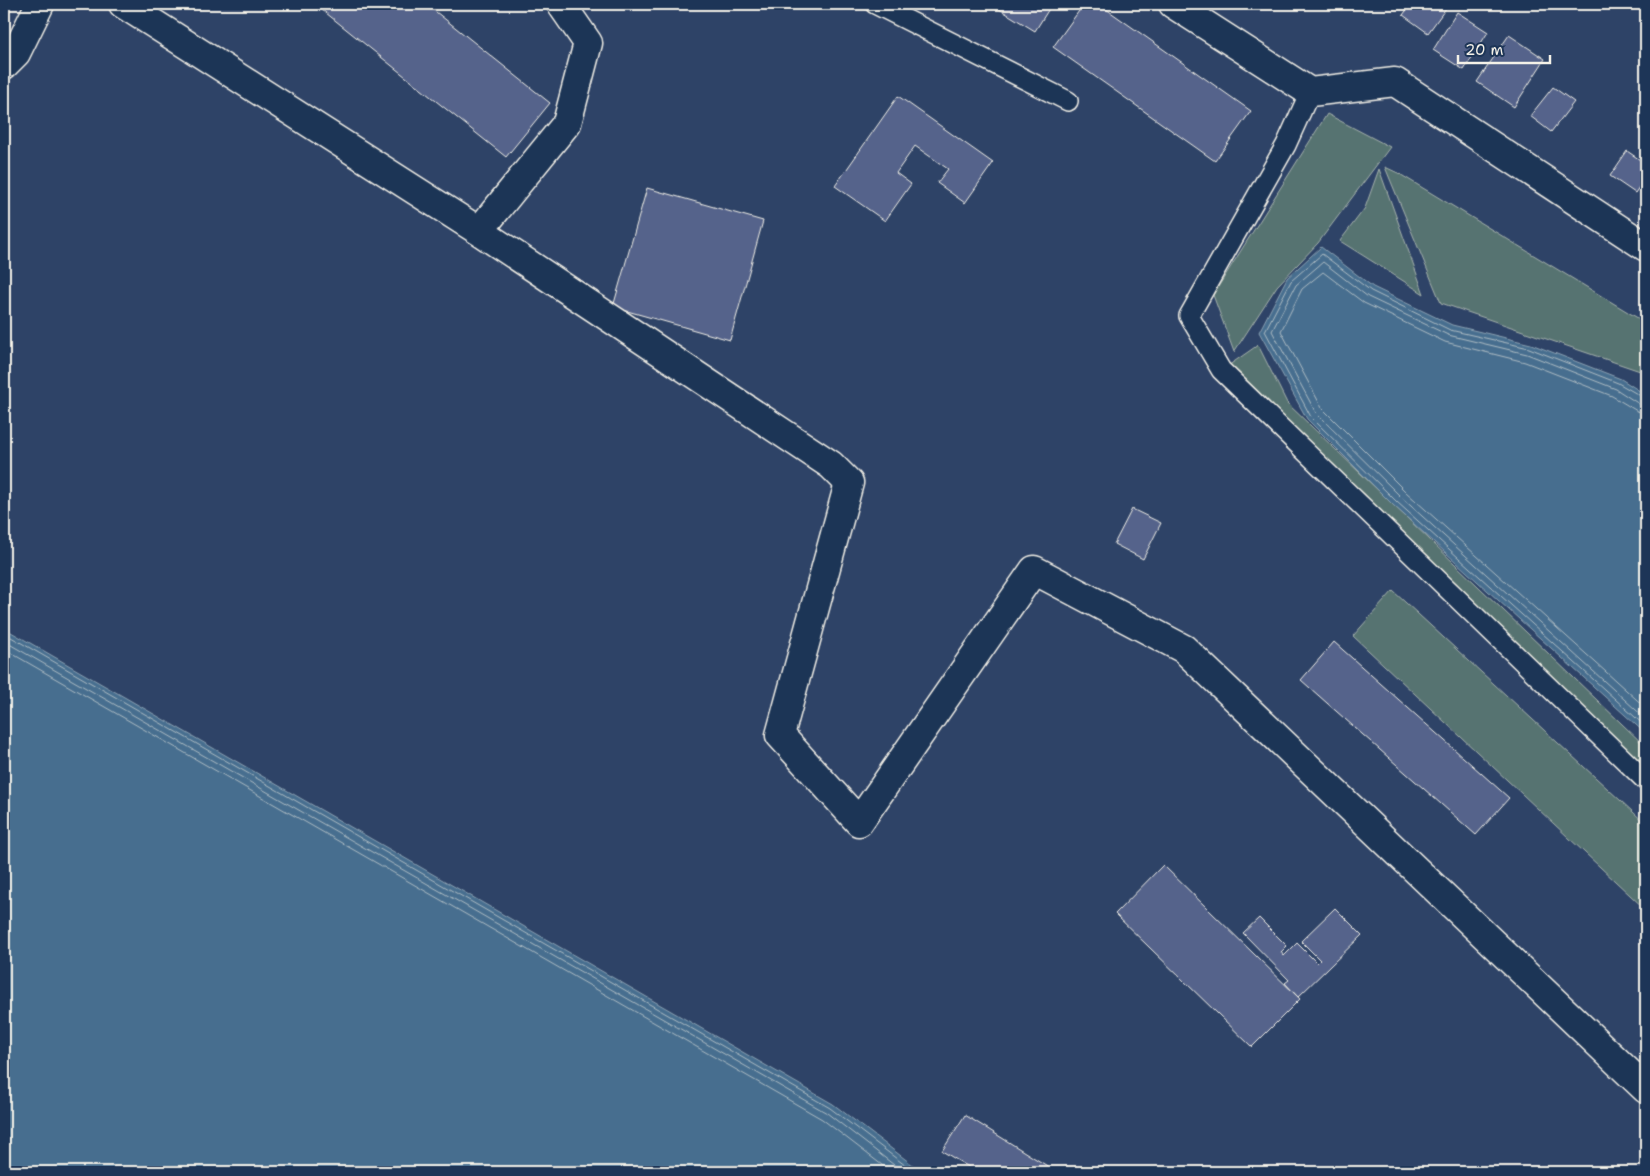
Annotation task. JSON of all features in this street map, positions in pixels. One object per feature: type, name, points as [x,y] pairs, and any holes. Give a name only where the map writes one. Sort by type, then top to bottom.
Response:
[{"type":"street","points":[[4,65],[16,53],[40,4]]},
{"type":"street","points":[[123,4],[479,231],[831,465],[850,483],[780,735],[859,822],[1034,570],[1184,649],[1646,1089]]},
{"type":"street","points":[[479,231],[567,123],[588,43],[560,4]]},
{"type":"street","points":[[1173,4],[1310,92],[1395,82],[1646,247]]},
{"type":"lane","points":[[875,4],[1068,101]]},
{"type":"lane","points":[[1310,92],[1286,145],[1189,316],[1221,370],[1646,781]]},
{"type":"green space","points":[[1327,114],[1390,147],[1318,243],[1277,286],[1234,352],[1213,295]]},
{"type":"green space","points":[[1385,167],[1398,173],[1646,323],[1646,373],[1441,303]]},
{"type":"green space","points":[[1379,169],[1424,294],[1340,241],[1365,208]]},
{"type":"green space","points":[[1258,345],[1287,403],[1646,747],[1646,777],[1225,368]]},
{"type":"green space","points":[[1393,591],[1646,824],[1646,910],[1353,636]]},
{"type":"water","points":[[1321,247],[1373,287],[1452,325],[1531,344],[1621,379],[1646,395],[1646,734],[1393,505],[1307,419],[1259,332],[1287,278]]},
{"type":"water","points":[[4,628],[833,1104],[922,1172],[4,1172]]},
{"type":"building","points":[[325,4],[426,4],[550,103],[506,157],[321,9]]},
{"type":"building","points":[[991,4],[1052,4],[1035,31]]},
{"type":"building","points":[[1084,4],[1099,4],[1251,111],[1215,161],[1053,47]]},
{"type":"building","points":[[1411,4],[1449,4],[1428,33],[1403,15]]},
{"type":"building","points":[[1457,12],[1488,32],[1464,70],[1433,50]]},
{"type":"building","points":[[1509,35],[1545,59],[1514,107],[1477,82]]},
{"type":"building","points":[[1553,87],[1574,102],[1551,132],[1530,116]]},
{"type":"building","points":[[898,96],[993,163],[965,203],[937,183],[948,169],[915,146],[896,173],[911,184],[885,221],[835,186]]},
{"type":"building","points":[[1627,151],[1646,164],[1646,177],[1635,193],[1610,176]]},
{"type":"building","points":[[647,188],[763,221],[730,340],[613,307]]},
{"type":"building","points":[[1132,509],[1161,523],[1143,559],[1114,544]]},
{"type":"building","points":[[1334,642],[1509,798],[1476,835],[1301,680]]},
{"type":"building","points":[[1163,865],[1300,999],[1252,1047],[1115,914]]},
{"type":"building","points":[[1335,908],[1362,935],[1298,997],[1285,983],[1289,980],[1243,933],[1259,918],[1287,946],[1281,952],[1284,956],[1297,943],[1317,963],[1320,960],[1301,941]]},
{"type":"building","points":[[965,1115],[1057,1172],[977,1172],[942,1151]]}]
